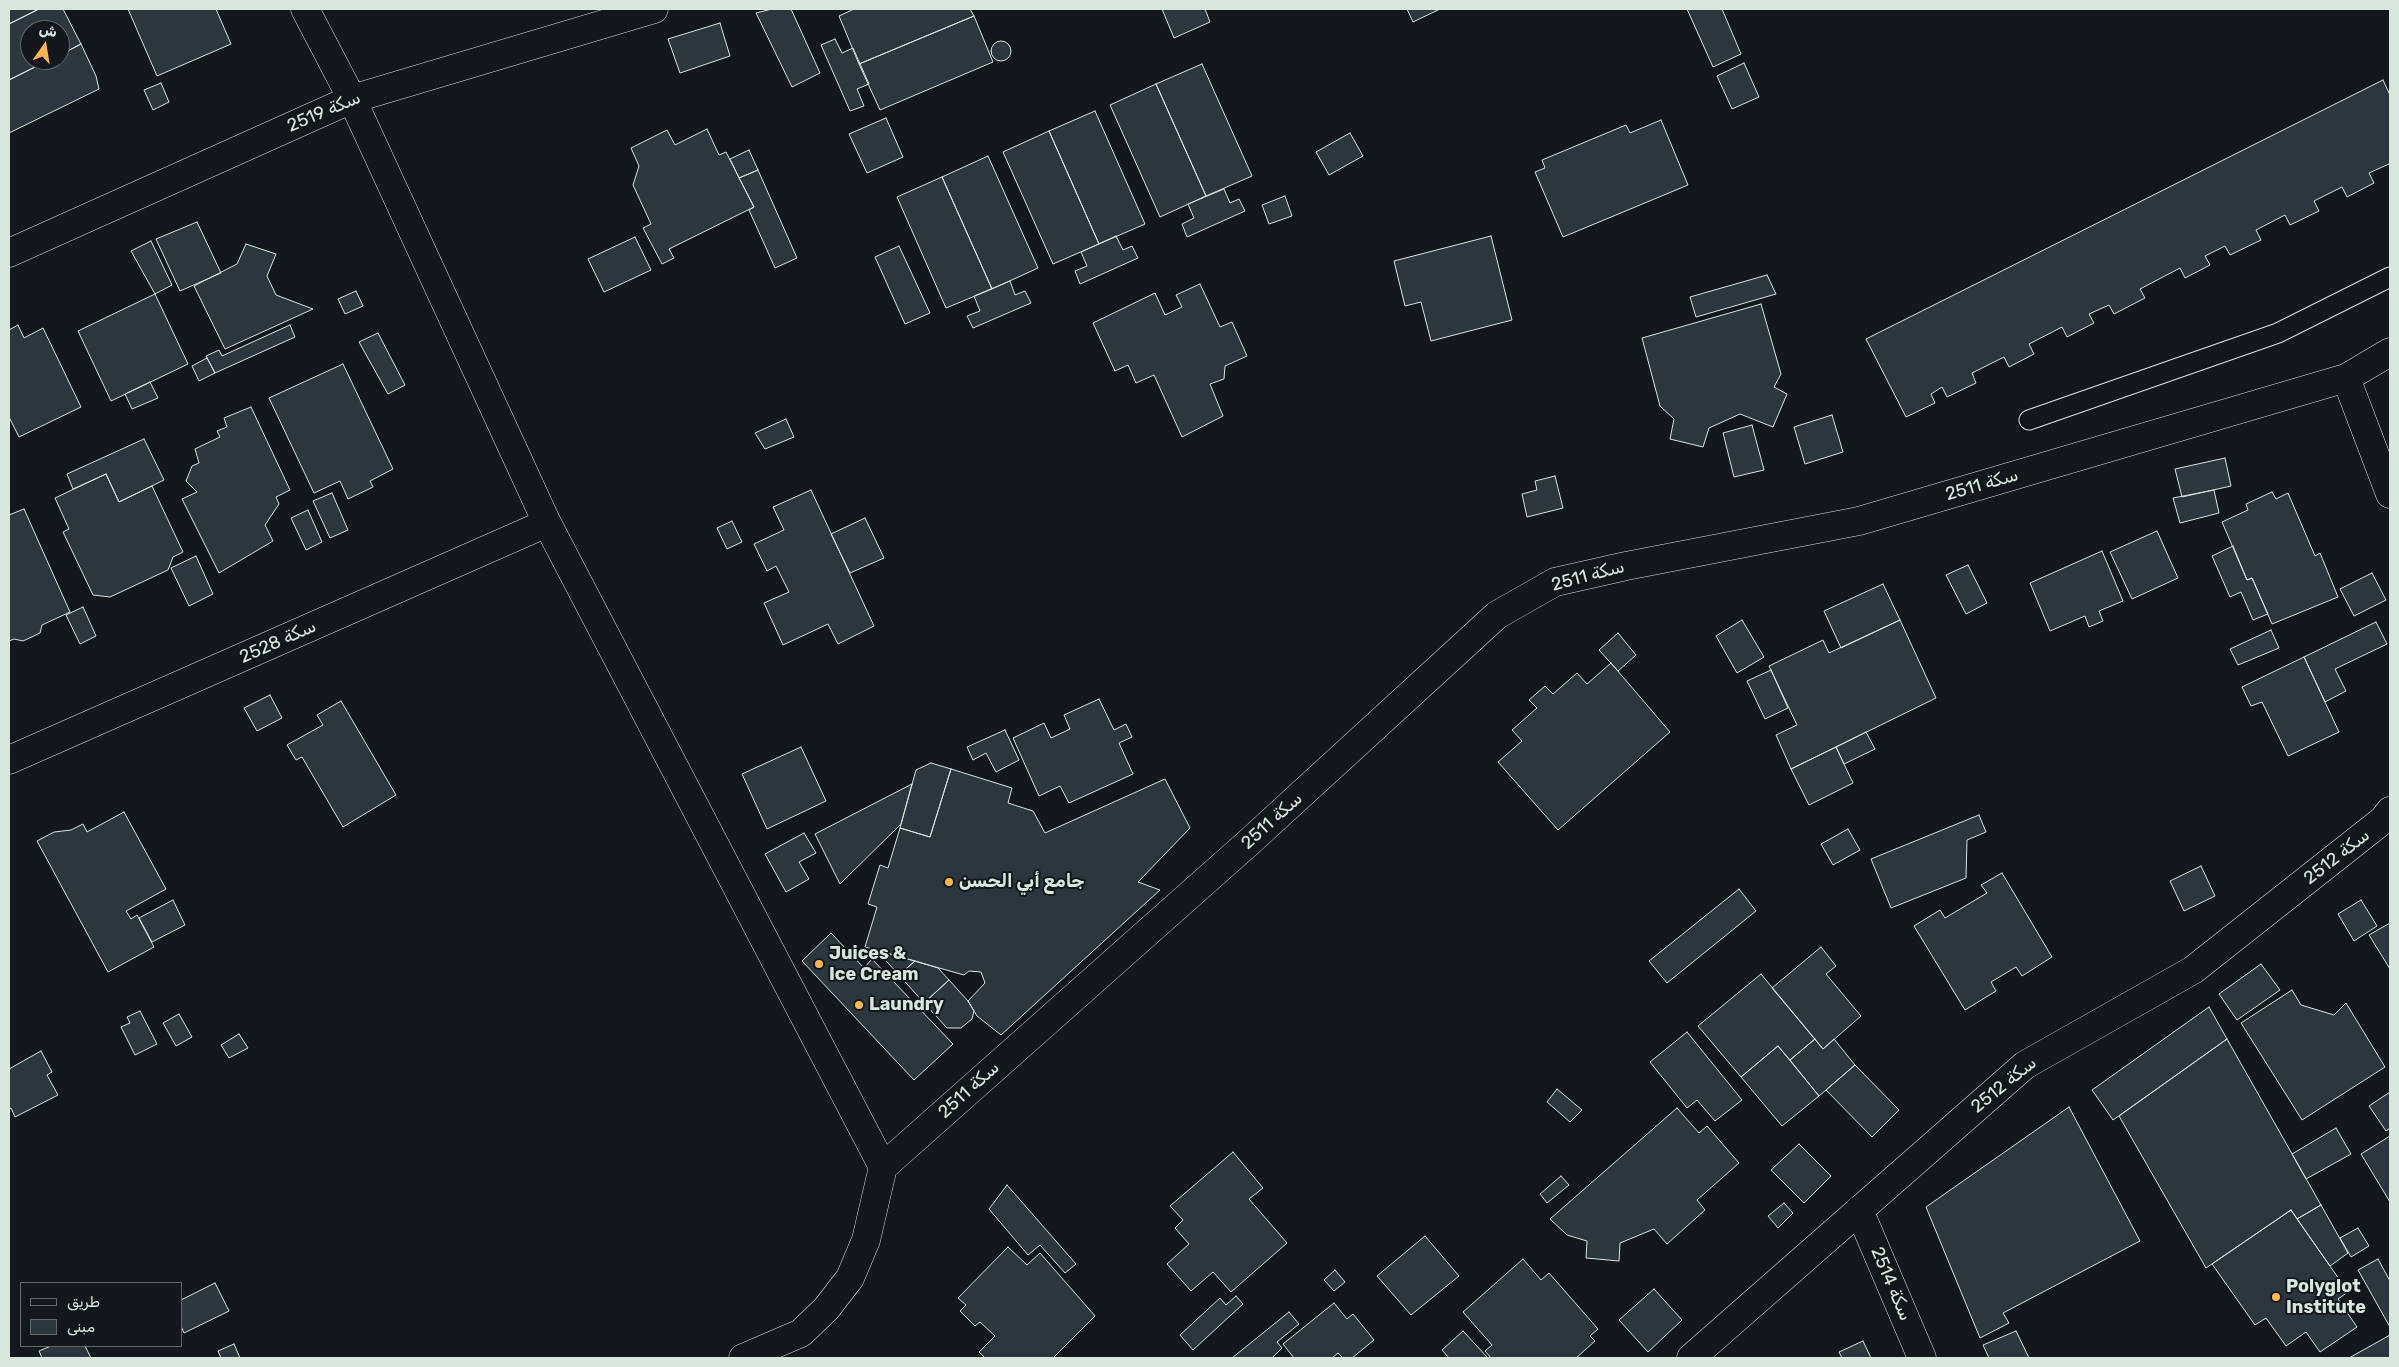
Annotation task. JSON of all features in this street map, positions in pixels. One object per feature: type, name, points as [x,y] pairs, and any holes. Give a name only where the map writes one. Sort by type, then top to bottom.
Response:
[{"type":"street","points":[[305,9],[352,99],[547,524],[883,1167],[866,1240],[850,1278],[826,1309],[801,1333],[743,1358]]},
{"type":"street","name":"سكة 2519","points":[[9,253],[352,99],[654,9]]},
{"type":"street","name":"سكة 2511","points":[[883,1167],[1247,844],[1498,615],[1555,582],[1626,566],[1859,521],[2346,378],[2390,352]]},
{"type":"street","points":[[2346,378],[2390,494]]},
{"type":"street","name":"سكة 2528","points":[[9,760],[547,524]]},
{"type":"street","name":"سكة 2512","points":[[1690,1358],[2025,1065],[2193,970],[2383,820],[2390,811]]},
{"type":"street","name":"سكة 2514","points":[[1859,1210],[1922,1358]]},
{"type":"lane","points":[[2029,420],[2278,333],[2390,277]]},
{"type":"building","points":[[9,9],[39,9],[9,24]]},
{"type":"building","points":[[39,9],[63,9],[69,20],[20,20],[20,70],[29,70],[9,80],[9,24]]},
{"type":"building","points":[[128,9],[216,9],[231,44],[157,76]]},
{"type":"building","points":[[772,9],[791,9],[820,73],[792,87],[756,13]]},
{"type":"building","points":[[854,9],[970,9],[974,16],[859,64],[839,16]]},
{"type":"building","points":[[1162,9],[1205,9],[1210,22],[1174,38]]},
{"type":"building","points":[[1407,9],[1440,9],[1413,22]]},
{"type":"building","points":[[1687,9],[1722,9],[1741,54],[1713,67]]},
{"type":"building","points":[[974,16],[993,62],[880,110],[859,64]]},
{"type":"building","points":[[70,23],[81,44],[70,50]]},
{"type":"building","points":[[720,23],[730,56],[680,73],[668,39]]},
{"type":"building","points":[[835,39],[842,53],[853,48],[869,84],[857,89],[864,106],[850,111],[821,45]]},
{"type":"building","points":[[1001,41],[1008,44],[1011,51],[1008,58],[1001,61],[994,58],[991,51],[994,44]]},
{"type":"building","points":[[81,44],[96,76],[99,89],[9,133],[9,80],[29,70],[70,70],[70,50]]},
{"type":"building","points":[[1744,63],[1759,97],[1732,109],[1717,76]]},
{"type":"building","points":[[1202,64],[1252,176],[1206,196],[1156,84]]},
{"type":"building","points":[[2383,80],[2390,95],[2390,166],[2389,164],[2369,173],[2374,183],[2347,197],[2342,187],[2314,201],[2319,211],[2290,225],[2285,215],[2256,230],[2261,240],[2230,255],[2225,246],[2205,256],[2210,265],[2185,278],[2180,268],[2140,289],[2145,298],[2114,314],[2109,305],[2089,314],[2094,323],[2067,337],[2062,327],[2029,344],[2034,354],[2009,367],[2004,357],[1972,373],[1976,383],[1947,397],[1942,387],[1931,394],[1935,403],[1906,417],[1866,339]]},
{"type":"building","points":[[161,83],[169,102],[153,110],[144,90]]},
{"type":"building","points":[[1156,84],[1206,196],[1160,217],[1110,105]]},
{"type":"building","points":[[1095,111],[1145,224],[1099,244],[1049,131]]},
{"type":"building","points":[[886,118],[903,157],[867,173],[849,134]]},
{"type":"building","points":[[1661,120],[1688,185],[1563,237],[1535,172],[1545,168],[1542,160],[1626,125],[1630,133]]},
{"type":"building","points":[[707,129],[719,155],[726,152],[754,207],[669,249],[674,258],[662,264],[643,228],[651,224],[633,185],[639,166],[631,148],[667,130],[675,145]]},
{"type":"building","points":[[1049,131],[1099,244],[1053,264],[1003,152]]},
{"type":"building","points":[[1350,133],[1363,156],[1329,175],[1316,152]]},
{"type":"building","points":[[749,150],[758,170],[739,178],[730,159]]},
{"type":"building","points":[[988,156],[1038,268],[992,289],[942,177]]},
{"type":"building","points":[[758,170],[797,258],[775,268],[749,210],[754,207],[739,178]]},
{"type":"building","points":[[942,177],[992,289],[946,308],[897,197]]},
{"type":"building","points":[[1224,189],[1230,203],[1239,199],[1245,211],[1187,237],[1182,224],[1194,218],[1188,204]]},
{"type":"building","points":[[1285,196],[1292,216],[1269,224],[1262,205]]},
{"type":"building","points":[[197,222],[221,273],[180,291],[156,239]]},
{"type":"building","points":[[1116,236],[1123,250],[1132,246],[1138,258],[1080,284],[1075,271],[1087,266],[1081,252]]},
{"type":"building","points":[[1491,236],[1512,320],[1431,341],[1421,302],[1405,306],[1394,261]]},
{"type":"building","points":[[635,237],[651,270],[604,292],[588,259]]},
{"type":"building","points":[[151,241],[172,285],[155,294],[131,251]]},
{"type":"building","points":[[246,244],[276,254],[267,276],[276,295],[313,309],[225,349],[194,286],[237,264]]},
{"type":"building","points":[[899,246],[930,313],[905,324],[875,257]]},
{"type":"building","points":[[1767,275],[1776,294],[1696,317],[1690,297]]},
{"type":"building","points":[[1010,281],[1015,295],[1025,291],[1031,303],[973,328],[967,316],[980,311],[974,296]]},
{"type":"building","points":[[1200,284],[1220,327],[1232,322],[1247,356],[1225,366],[1224,379],[1210,384],[1223,416],[1182,437],[1154,375],[1136,383],[1128,365],[1115,371],[1093,323],[1155,293],[1165,315],[1182,307],[1176,295]]},
{"type":"building","points":[[356,291],[363,306],[345,314],[338,299]]},
{"type":"building","points":[[155,294],[188,364],[111,401],[78,331]]},
{"type":"building","points":[[1761,304],[1781,374],[1774,387],[1787,394],[1773,427],[1740,414],[1709,428],[1703,447],[1670,439],[1674,419],[1660,406],[1642,338]]},
{"type":"building","points":[[18,325],[24,338],[43,328],[81,407],[19,437],[9,417],[9,330]]},
{"type":"building","points":[[290,325],[295,337],[215,373],[206,356],[219,350],[222,356]]},
{"type":"building","points":[[378,333],[405,385],[388,394],[359,342]]},
{"type":"building","points":[[207,358],[215,373],[199,381],[192,366]]},
{"type":"building","points":[[343,364],[393,469],[370,481],[373,487],[348,499],[340,481],[314,493],[269,398]]},
{"type":"building","points":[[150,382],[158,398],[132,409],[125,394]]},
{"type":"building","points":[[251,407],[290,490],[276,497],[279,504],[265,525],[273,541],[219,573],[182,499],[197,492],[186,481],[192,466],[199,463],[195,449],[220,437],[217,431],[227,427],[224,418]]},
{"type":"building","points":[[1832,415],[1843,452],[1805,464],[1794,427]]},
{"type":"building","points":[[786,419],[794,437],[765,449],[755,433]]},
{"type":"building","points":[[1752,425],[1764,470],[1734,477],[1723,433]]},
{"type":"building","points":[[144,439],[164,480],[119,502],[106,474],[73,489],[67,474]]},
{"type":"building","points":[[2225,458],[2231,486],[2182,497],[2175,469]]},
{"type":"building","points":[[106,474],[119,502],[152,486],[183,552],[173,557],[168,570],[110,597],[93,595],[63,532],[69,529],[55,498]]},
{"type":"building","points":[[1555,476],[1563,508],[1527,517],[1522,494],[1537,490],[1535,481]]},
{"type":"building","points":[[811,490],[874,626],[838,644],[828,624],[783,645],[764,603],[789,592],[776,566],[767,571],[754,544],[784,530],[773,507]]},
{"type":"building","points":[[2214,490],[2219,513],[2180,523],[2173,498]]},
{"type":"building","points":[[2272,492],[2276,499],[2288,493],[2315,556],[2320,553],[2338,597],[2272,624],[2252,578],[2247,580],[2222,522],[2248,510],[2246,504]]},
{"type":"building","points":[[332,493],[348,530],[330,538],[313,501]]},
{"type":"building","points":[[24,509],[70,612],[42,625],[40,633],[23,641],[14,639],[9,641],[9,515]]},
{"type":"building","points":[[308,510],[322,542],[306,550],[291,518]]},
{"type":"building","points":[[865,518],[884,558],[850,573],[831,534]]},
{"type":"building","points":[[732,521],[742,542],[727,549],[717,528]]},
{"type":"building","points":[[2157,531],[2178,578],[2132,599],[2110,552]]},
{"type":"building","points":[[2233,546],[2247,580],[2252,578],[2268,614],[2253,620],[2241,592],[2230,597],[2212,556]]},
{"type":"building","points":[[2102,551],[2123,601],[2099,611],[2103,621],[2089,627],[2085,616],[2050,631],[2030,583]]},
{"type":"building","points":[[196,556],[213,594],[189,606],[171,568]]},
{"type":"building","points":[[1968,565],[1987,603],[1966,614],[1946,575]]},
{"type":"building","points":[[2372,573],[2386,600],[2354,616],[2340,589]]},
{"type":"building","points":[[1883,584],[1900,620],[1841,648],[1824,611]]},
{"type":"building","points":[[83,607],[96,636],[80,644],[66,615]]},
{"type":"building","points":[[1742,620],[1764,657],[1737,673],[1716,636]]},
{"type":"building","points":[[1900,620],[1936,698],[1791,769],[1776,735],[1797,725],[1769,666],[1823,640],[1829,653]]},
{"type":"building","points":[[2376,622],[2387,644],[2335,669],[2346,691],[2325,702],[2304,657]]},
{"type":"building","points":[[2271,630],[2279,648],[2238,665],[2230,649]]},
{"type":"building","points":[[1618,633],[1636,655],[1618,671],[1599,650]]},
{"type":"building","points":[[2304,657],[2339,732],[2288,756],[2262,702],[2251,706],[2242,687]]},
{"type":"building","points":[[1611,663],[1670,732],[1558,830],[1498,762],[1522,741],[1512,730],[1537,708],[1529,700],[1545,686],[1553,694],[1577,673],[1587,684]]},
{"type":"building","points":[[1771,670],[1788,708],[1765,719],[1747,681]]},
{"type":"building","points":[[270,695],[282,718],[257,731],[244,708]]},
{"type":"building","points":[[1099,699],[1114,730],[1126,724],[1132,737],[1119,743],[1133,774],[1069,803],[1060,786],[1039,796],[1013,738],[1044,723],[1051,738],[1070,729],[1064,715]]},
{"type":"building","points":[[341,701],[396,795],[343,827],[302,757],[296,760],[287,745],[323,725],[317,715]]},
{"type":"building","points":[[1005,730],[1019,760],[996,772],[986,753],[973,760],[967,747]]},
{"type":"building","points":[[1866,732],[1875,749],[1844,764],[1836,747]]},
{"type":"building","points":[[801,747],[826,801],[767,829],[742,774]]},
{"type":"building","points":[[1836,747],[1853,783],[1809,805],[1791,769]]},
{"type":"building","points":[[931,763],[951,769],[930,837],[900,828],[916,770]]},
{"type":"building","points":[[951,769],[1012,788],[1008,803],[1033,811],[1045,833],[1165,779],[1190,828],[1138,882],[1160,890],[1001,1035],[977,1016],[968,1001],[985,983],[981,972],[969,971],[964,975],[865,947],[877,907],[868,904],[880,865],[888,868],[900,828],[930,837]]},
{"type":"building","points":[[912,784],[901,824],[840,884],[815,834]]},
{"type":"building","points":[[124,812],[166,889],[126,911],[131,919],[137,915],[154,947],[108,972],[37,841],[54,832],[71,830],[83,824],[87,832]]},
{"type":"building","points":[[1979,815],[1986,832],[1967,840],[1966,878],[1891,908],[1871,859]]},
{"type":"building","points":[[1848,829],[1860,850],[1833,865],[1821,844]]},
{"type":"building","points":[[804,833],[816,853],[799,862],[809,879],[786,892],[765,854]]},
{"type":"building","points":[[2201,866],[2215,896],[2184,911],[2170,881]]},
{"type":"building","points":[[2002,873],[2052,957],[2022,976],[2016,967],[1991,982],[1996,991],[1965,1010],[1914,926],[1940,910],[1945,918],[1987,893],[1981,885]]},
{"type":"building","points":[[1739,889],[1756,911],[1667,983],[1649,961]]},
{"type":"building","points":[[173,900],[185,925],[152,942],[139,918]]},
{"type":"building","points":[[2361,900],[2377,926],[2354,941],[2338,914]]},
{"type":"building","points":[[2390,923],[2390,969],[2369,935]]},
{"type":"building","points":[[831,933],[864,968],[872,959],[953,1044],[914,1080],[802,961]]},
{"type":"building","points":[[1821,947],[1836,966],[1826,974],[1861,1016],[1823,1049],[1772,988]]},
{"type":"building","points":[[876,950],[915,961],[899,975]]},
{"type":"building","points":[[915,961],[938,968],[949,980],[924,1003],[899,975]]},
{"type":"building","points":[[2261,964],[2280,990],[2237,1020],[2219,994]]},
{"type":"building","points":[[1761,974],[1815,1039],[1790,1060],[1778,1046],[1741,1077],[1698,1026]]},
{"type":"building","points":[[949,980],[968,1001],[974,1011],[972,1019],[961,1028],[947,1028],[924,1003]]},
{"type":"building","points":[[2292,990],[2301,1005],[2334,1015],[2346,1003],[2385,1067],[2302,1120],[2241,1023]]},
{"type":"building","points":[[2209,1007],[2227,1039],[2113,1120],[2092,1090]]},
{"type":"building","points":[[140,1011],[157,1044],[135,1055],[121,1027],[130,1023],[127,1017]]},
{"type":"building","points":[[179,1014],[192,1037],[176,1046],[163,1023]]},
{"type":"building","points":[[1687,1032],[1742,1100],[1715,1121],[1697,1100],[1687,1108],[1650,1062]]},
{"type":"building","points":[[239,1034],[248,1048],[229,1058],[221,1045]]},
{"type":"building","points":[[1815,1039],[1823,1049],[1834,1039],[1855,1065],[1819,1096],[1790,1060]]},
{"type":"building","points":[[2227,1039],[2321,1205],[2297,1219],[2291,1210],[2206,1268],[2119,1116]]},
{"type":"building","points":[[1778,1046],[1819,1096],[1782,1126],[1741,1077]]},
{"type":"building","points":[[41,1051],[52,1072],[47,1075],[58,1095],[15,1117],[11,1108],[9,1109],[9,1069]]},
{"type":"building","points":[[1855,1065],[1899,1110],[1872,1137],[1826,1090]]},
{"type":"building","points":[[1557,1089],[1582,1110],[1570,1122],[1547,1102]]},
{"type":"building","points":[[2390,1092],[2390,1128],[2386,1131],[2369,1106]]},
{"type":"building","points":[[2069,1107],[2140,1241],[2003,1313],[2009,1323],[1980,1338],[1926,1207]]},
{"type":"building","points":[[1677,1108],[1699,1133],[1707,1126],[1739,1163],[1697,1200],[1705,1210],[1667,1244],[1654,1229],[1620,1243],[1619,1261],[1586,1258],[1587,1241],[1567,1235],[1550,1219]]},
{"type":"building","points":[[2336,1128],[2351,1154],[2306,1179],[2292,1154]]},
{"type":"building","points":[[2390,1136],[2390,1202],[2361,1154]]},
{"type":"building","points":[[1799,1144],[1831,1176],[1804,1203],[1771,1170]]},
{"type":"building","points":[[1233,1152],[1263,1188],[1249,1199],[1287,1243],[1231,1292],[1213,1272],[1191,1291],[1167,1264],[1189,1244],[1175,1228],[1183,1220],[1170,1206]]},
{"type":"building","points":[[1561,1176],[1569,1185],[1547,1203],[1540,1194]]},
{"type":"building","points":[[1007,1185],[1076,1264],[1065,1273],[1040,1245],[1028,1255],[989,1209]]},
{"type":"building","points":[[1784,1203],[1793,1213],[1778,1228],[1768,1216]]},
{"type":"building","points":[[2321,1205],[2348,1253],[2330,1266],[2297,1219]]},
{"type":"building","points":[[2291,1210],[2348,1292],[2338,1299],[2357,1327],[2320,1352],[2306,1332],[2286,1346],[2266,1318],[2255,1325],[2212,1264]]},
{"type":"building","points":[[2358,1228],[2369,1246],[2351,1257],[2340,1238]]},
{"type":"building","points":[[1425,1236],[1459,1276],[1411,1315],[1377,1276]]},
{"type":"building","points":[[1008,1247],[1027,1265],[1040,1253],[1095,1316],[1053,1358],[985,1358],[979,1352],[995,1336],[980,1322],[975,1326],[960,1311],[966,1305],[958,1298]]},
{"type":"building","points":[[1523,1259],[1541,1280],[1549,1273],[1598,1329],[1590,1336],[1595,1341],[1576,1358],[1491,1358],[1485,1351],[1492,1345],[1463,1312]]},
{"type":"building","points":[[2378,1259],[2390,1281],[2390,1327],[2358,1270]]},
{"type":"building","points":[[1335,1270],[1345,1282],[1334,1291],[1324,1280]]},
{"type":"building","points":[[215,1283],[229,1311],[184,1333],[182,1328],[182,1300]]},
{"type":"building","points":[[1654,1289],[1682,1320],[1648,1352],[1619,1320]]},
{"type":"building","points":[[1236,1296],[1243,1304],[1193,1350],[1180,1335],[1220,1298],[1226,1305]]},
{"type":"building","points":[[1334,1303],[1347,1319],[1353,1314],[1374,1340],[1352,1358],[1343,1358],[1338,1353],[1332,1358],[1294,1358],[1283,1344]]},
{"type":"building","points":[[1289,1312],[1299,1324],[1277,1342],[1282,1348],[1272,1358],[1232,1358]]},
{"type":"building","points":[[1463,1331],[1488,1358],[1449,1358],[1442,1350]]},
{"type":"building","points":[[2016,1331],[2029,1358],[1989,1358],[1983,1345]]},
{"type":"building","points":[[2390,1335],[2390,1358],[2349,1358]]},
{"type":"building","points":[[1863,1341],[1871,1358],[1842,1358],[1839,1352]]},
{"type":"building","points":[[234,1344],[240,1358],[221,1358],[218,1351]]},
{"type":"building","points":[[49,1347],[86,1347],[91,1358],[42,1358],[39,1351]]},
{"type":"place","name":"جامع أبي الحسن","points":[[949,882]]},
{"type":"place","name":"Juices & Ice Cream","points":[[819,964]]},
{"type":"place","name":"Laundry","points":[[859,1005]]},
{"type":"place","name":"Polyglot Institute","points":[[2276,1297]]}]
